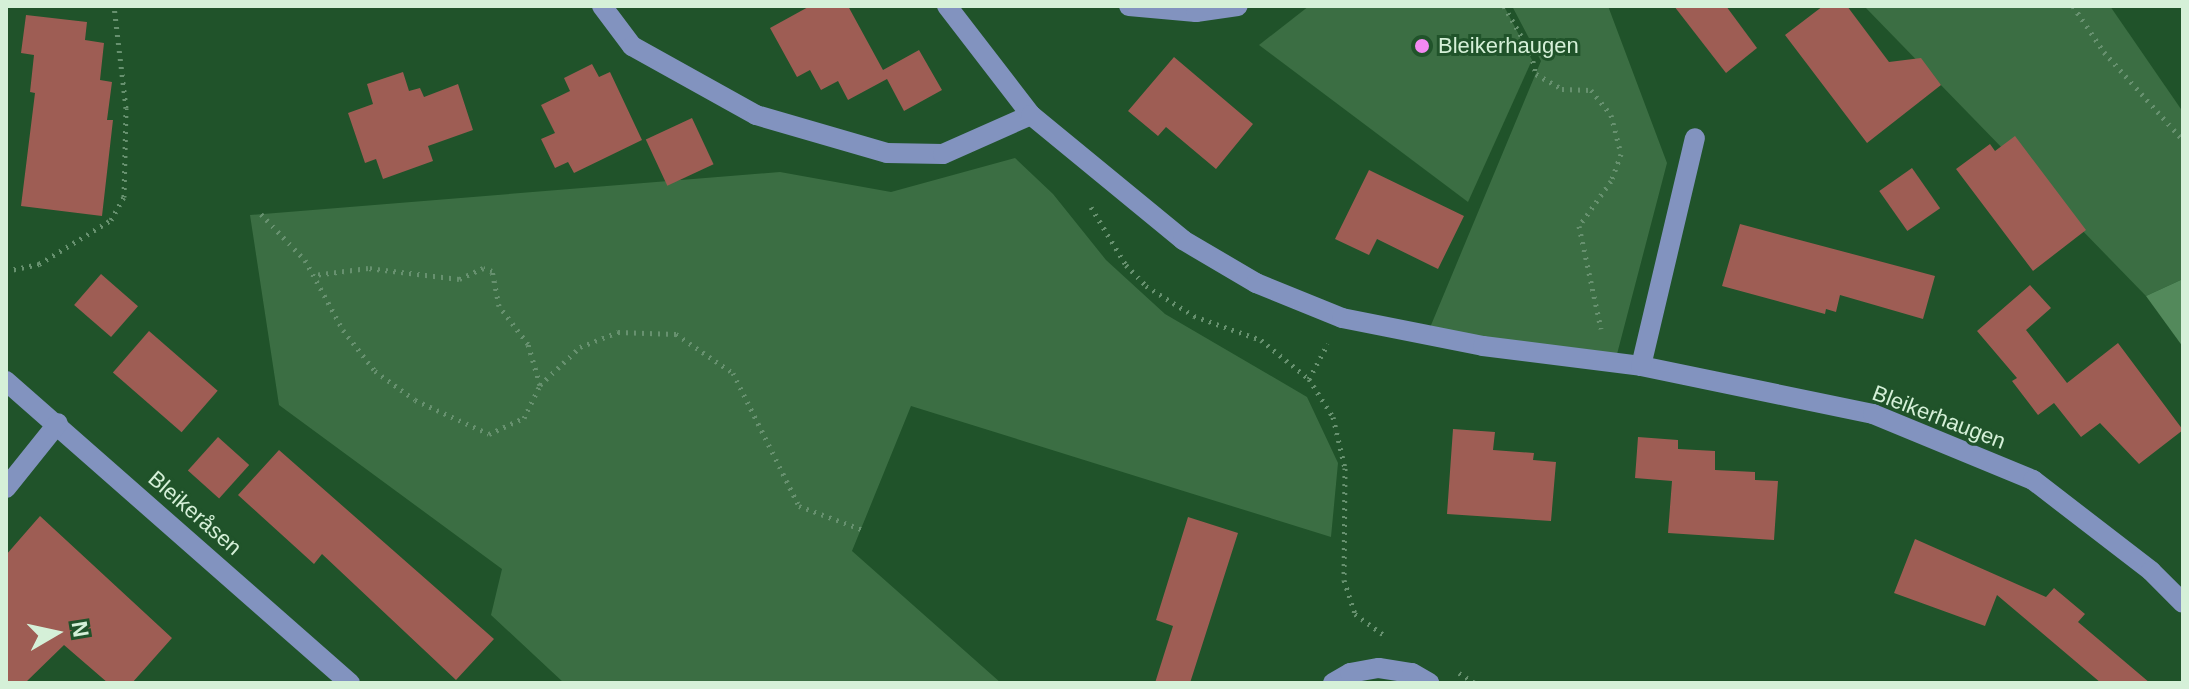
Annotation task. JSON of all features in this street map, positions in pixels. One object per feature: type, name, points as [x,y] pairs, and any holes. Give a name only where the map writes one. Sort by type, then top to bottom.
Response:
[{"type":"street","points":[[602,6],[632,46],[756,115],[887,153],[943,154],[1031,115]]},
{"type":"street","name":"Bleikerhaugen","points":[[947,6],[1031,115],[1183,240],[1256,283],[1342,318],[1483,346],[1641,366],[1873,414],[2033,480],[2151,571],[2183,603]]},
{"type":"street","points":[[1129,6],[1196,12],[1238,6]]},
{"type":"street","points":[[1641,366],[1695,138]]},
{"type":"street","name":"Bleikeråsen","points":[[6,381],[58,423],[350,683]]},
{"type":"street","points":[[6,488],[58,423]]},
{"type":"street","points":[[1333,683],[1350,673],[1379,668],[1412,673],[1429,683]]},
{"type":"path","points":[[6,271],[39,264],[111,220],[124,197],[126,108],[114,6]]},
{"type":"path","points":[[1504,6],[1531,53],[1536,74],[1562,89],[1591,90],[1611,115],[1621,154],[1611,181],[1579,226],[1595,318],[1618,363]]},
{"type":"path","points":[[2073,6],[2104,52],[2183,140]]},
{"type":"path","points":[[1081,193],[1126,265],[1146,286],[1194,316],[1261,340],[1309,379],[1333,417],[1345,468],[1344,580],[1355,614],[1400,644]]},
{"type":"path","points":[[261,214],[314,275],[343,330],[375,371],[415,400],[461,424],[489,434],[524,418],[540,385],[580,347],[618,332],[676,334],[733,373],[799,506],[861,529]]},
{"type":"path","points":[[314,275],[368,268],[459,279],[483,268],[492,271],[499,306],[528,344],[540,385]]},
{"type":"path","points":[[1309,379],[1342,318]]},
{"type":"path","points":[[1456,672],[1475,683]]},
{"type":"green space","points":[[1309,6],[1504,6],[1532,60],[1468,202],[1259,45]]},
{"type":"green space","points":[[1512,6],[1608,6],[1667,163],[1616,358],[1429,330],[1541,61]]},
{"type":"green space","points":[[1864,6],[2110,6],[2183,112],[2183,279],[2146,296]]},
{"type":"green space","points":[[1015,158],[1053,194],[1106,260],[1165,314],[1307,397],[1338,463],[1331,537],[911,406],[852,551],[1001,683],[564,683],[491,615],[502,569],[279,405],[250,215],[780,172],[891,192]]},
{"type":"green space","points":[[2183,279],[2183,347],[2146,296]]},
{"type":"building","points":[[810,6],[848,6],[883,70],[919,50],[942,90],[904,111],[887,79],[848,100],[838,81],[821,90],[810,70],[797,77],[770,28]]},
{"type":"building","points":[[1674,6],[1726,6],[1757,48],[1726,73]]},
{"type":"building","points":[[1823,6],[1847,6],[1889,62],[1921,58],[1941,85],[1867,143],[1785,35]]},
{"type":"building","points":[[26,15],[87,22],[85,40],[104,43],[100,80],[112,82],[107,120],[113,120],[102,216],[21,206],[35,93],[30,92],[34,55],[21,53]]},
{"type":"building","points":[[1174,57],[1253,124],[1216,169],[1166,127],[1158,136],[1128,111]]},
{"type":"building","points":[[592,64],[599,77],[610,72],[642,140],[574,173],[568,162],[555,168],[541,139],[555,133],[541,105],[570,91],[564,78]]},
{"type":"building","points":[[403,72],[409,91],[420,88],[424,97],[458,84],[473,130],[428,146],[433,161],[383,179],[376,159],[365,163],[348,113],[373,104],[367,84]]},
{"type":"building","points":[[692,118],[714,164],[667,186],[646,140]]},
{"type":"building","points":[[2015,136],[2086,230],[2033,271],[1956,169],[1990,144],[1995,151]]},
{"type":"building","points":[[1912,168],[1940,208],[1907,231],[1879,191]]},
{"type":"building","points":[[1369,170],[1464,216],[1438,269],[1377,239],[1369,255],[1335,239]]},
{"type":"building","points":[[1740,224],[1935,276],[1923,319],[1840,295],[1836,312],[1826,309],[1825,314],[1722,286]]},
{"type":"building","points":[[101,274],[138,306],[111,337],[74,305]]},
{"type":"building","points":[[2030,285],[2051,308],[2026,330],[2067,383],[2118,343],[2183,430],[2139,464],[2100,423],[2081,437],[2054,403],[2038,415],[2012,381],[2017,378],[1977,331]]},
{"type":"building","points":[[149,331],[218,391],[182,432],[113,373]]},
{"type":"building","points":[[1453,429],[1495,432],[1493,450],[1534,453],[1533,460],[1556,462],[1551,521],[1447,514]]},
{"type":"building","points":[[218,437],[249,465],[219,499],[188,470]]},
{"type":"building","points":[[1638,437],[1678,440],[1678,449],[1715,451],[1715,470],[1755,472],[1755,480],[1778,481],[1774,540],[1668,533],[1672,481],[1635,478]]},
{"type":"building","points":[[279,450],[494,639],[456,680],[322,554],[314,564],[238,495]]},
{"type":"building","points":[[40,516],[172,638],[132,683],[108,683],[64,645],[25,683],[6,683],[6,555]]},
{"type":"building","points":[[1188,517],[1238,533],[1190,683],[1155,683],[1173,626],[1156,620]]},
{"type":"building","points":[[1915,539],[2046,597],[2054,588],[2085,614],[2078,622],[2150,683],[2101,683],[1997,595],[1985,626],[1894,593]]},
{"type":"place","name":"Bleikerhaugen","points":[[1422,46]]}]
